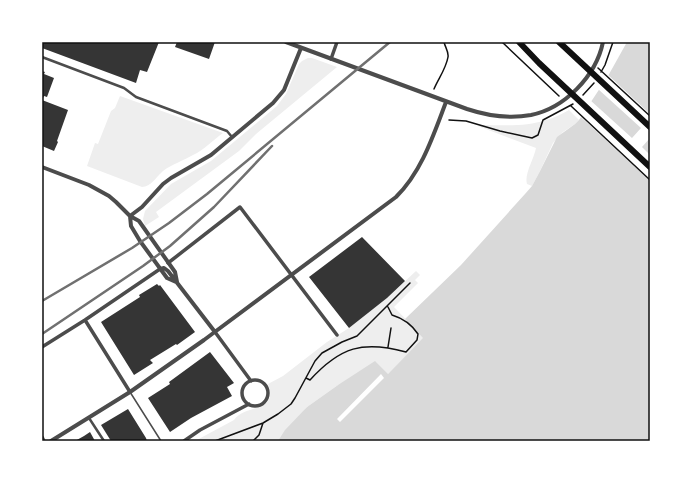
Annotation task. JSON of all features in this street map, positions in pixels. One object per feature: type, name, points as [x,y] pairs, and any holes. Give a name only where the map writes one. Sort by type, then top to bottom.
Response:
[{"type":"highway","points":[[520,42],[549,72],[650,167]]},
{"type":"highway","points":[[559,42],[650,127]]},
{"type":"highway","points":[[563,42],[569,51]]},
{"type":"street","points":[[286,42],[446,102],[478,113],[497,116],[531,115],[563,100],[583,83],[591,72],[596,63],[603,42]]},
{"type":"street","points":[[331,59],[337,42]]},
{"type":"street","points":[[130,216],[142,207],[171,178],[202,161],[278,97],[288,81],[301,48]]},
{"type":"street","points":[[42,57],[124,88],[136,97],[227,132],[232,137]]},
{"type":"street","points":[[51,441],[130,392],[215,332],[380,210],[406,187],[422,160],[446,102]]},
{"type":"street","points":[[42,166],[89,185],[104,193],[116,202],[130,216],[139,221],[175,272],[176,282]]},
{"type":"street","points":[[168,263],[240,207],[337,335]]},
{"type":"street","points":[[130,216],[131,226],[160,269]]},
{"type":"street","points":[[42,347],[160,269],[166,269],[251,381]]},
{"type":"street","points":[[85,320],[130,392]]},
{"type":"street","points":[[184,441],[200,430],[249,404],[261,404],[267,397],[268,393],[262,382],[255,380],[244,386],[242,394],[243,398],[249,404]]},
{"type":"street","points":[[89,417],[104,441]]},
{"type":"street","points":[[42,437],[44,441]]},
{"type":"lane","points":[[130,392],[161,441]]},
{"type":"path","points":[[434,89],[437,79],[441,76],[448,57],[444,42]]},
{"type":"path","points":[[502,42],[561,97]]},
{"type":"path","points":[[596,66],[650,116]]},
{"type":"path","points":[[567,102],[650,180]]},
{"type":"path","points":[[449,120],[466,121],[480,125]]},
{"type":"path","points":[[215,441],[263,423],[291,404],[298,394],[315,361],[322,353],[357,336],[410,283]]},
{"type":"path","points":[[306,378],[310,380],[330,361],[351,350],[365,346],[388,347],[406,352],[416,341],[418,336],[412,327],[401,319],[392,315],[388,306]]},
{"type":"path","points":[[388,347],[390,328]]},
{"type":"path","points":[[253,441],[258,435],[263,423]]},
{"type":"shaded area","points":[[627,42],[650,42],[650,441],[278,441],[285,430],[307,407],[375,361],[388,374],[423,338],[405,319],[461,265],[532,186],[557,137],[579,120],[608,76]]},
{"type":"shaded area","points":[[308,58],[337,67],[256,134],[239,151],[156,212],[159,217],[145,226],[143,219],[145,211],[171,184],[211,161],[277,106],[286,94],[299,64]]},
{"type":"shaded area","points":[[120,96],[223,133],[201,150],[160,173],[151,184],[142,187],[87,166],[95,143],[98,144],[111,111],[115,108]]},
{"type":"shaded area","points":[[569,110],[579,120],[563,132],[553,143],[532,186],[527,184],[526,180],[536,148],[478,126],[531,124],[552,118]]},
{"type":"shaded area","points":[[416,271],[420,275],[415,280],[418,283],[394,307],[424,338],[388,374],[338,385],[307,407],[278,441],[195,441],[234,420],[239,415],[265,404],[269,400],[270,393],[268,384],[283,376],[327,342],[349,328],[387,298]]},
{"type":"pier","points":[[607,74],[650,114],[650,138],[642,147],[650,155],[650,181],[580,116],[590,100],[632,138],[641,128],[598,89]]},
{"type":"pier","points":[[381,374],[384,378],[340,422],[337,419]]},
{"type":"building","points":[[42,42],[159,42],[147,72],[140,70],[136,83],[42,48]]},
{"type":"building","points":[[177,42],[215,42],[209,59],[175,47]]},
{"type":"building","points":[[42,71],[45,72],[44,74],[54,78],[47,97],[44,96],[42,100]]},
{"type":"building","points":[[42,100],[68,110],[54,151],[42,146]]},
{"type":"building","points":[[362,237],[405,281],[387,298],[349,328],[309,277]]},
{"type":"building","points":[[157,284],[159,286],[160,285],[195,332],[177,345],[176,344],[150,360],[153,363],[134,375],[101,322],[140,297],[139,295]]},
{"type":"building","points":[[210,352],[234,383],[227,387],[232,396],[191,418],[170,432],[148,398],[170,384],[169,382]]},
{"type":"building","points":[[128,409],[147,441],[111,441],[101,425]]},
{"type":"building","points":[[90,432],[95,441],[75,441],[84,436]]},
{"type":"railway","points":[[42,301],[132,248],[169,223],[207,194],[390,42]]},
{"type":"railway","points":[[42,334],[170,246],[214,207],[272,146]]}]
